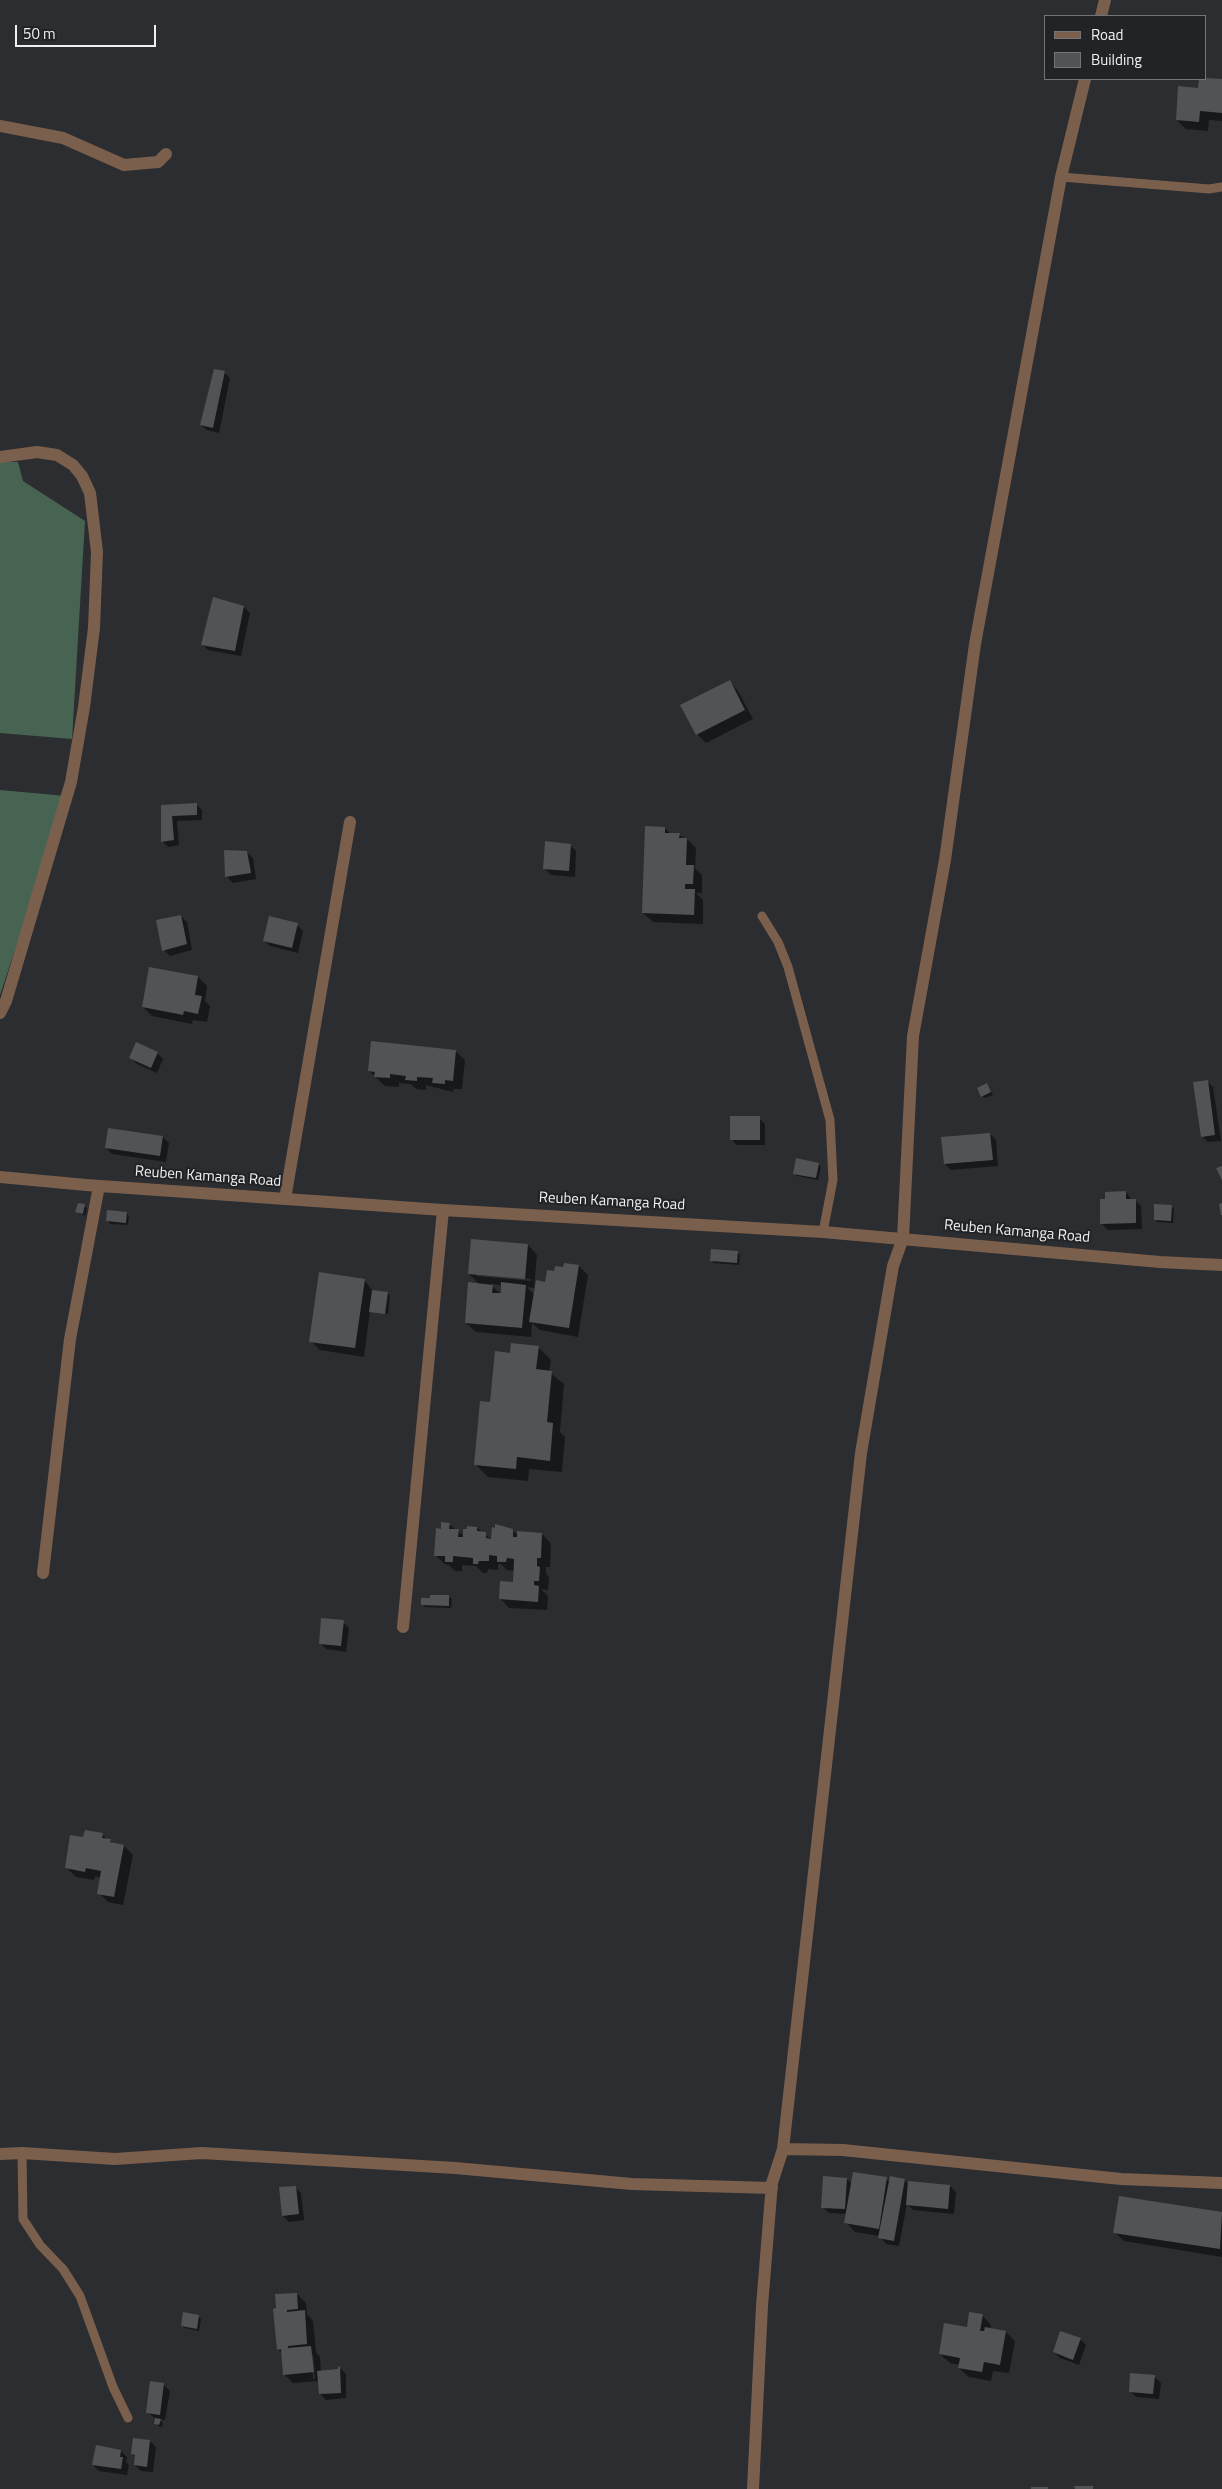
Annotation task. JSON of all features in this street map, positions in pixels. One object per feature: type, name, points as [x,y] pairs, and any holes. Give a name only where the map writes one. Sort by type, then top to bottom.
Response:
[{"type":"street","points":[[1101,15],[1105,0]]},
{"type":"street","points":[[753,2489],[762,2306],[772,2188],[783,2149],[861,1453],[894,1266],[903,1238],[913,1036],[945,860],[975,644],[1061,177],[1085,80]]},
{"type":"street","points":[[0,126],[63,138],[124,164],[158,162],[166,154]]},
{"type":"street","points":[[0,457],[37,452],[57,455],[72,465],[82,476],[90,493],[97,552],[94,628],[84,707],[71,782],[6,1001],[0,1012]]},
{"type":"street","points":[[285,1199],[350,822]]},
{"type":"street","name":"Reuben Kamanga Road","points":[[0,1177],[99,1186],[443,1210],[823,1232],[1160,1262],[1222,1265]]},
{"type":"street","points":[[43,1573],[70,1339],[99,1186]]},
{"type":"street","points":[[403,1627],[443,1210]]},
{"type":"street","points":[[783,2149],[843,2150],[1121,2178],[1222,2183]]},
{"type":"street","points":[[0,2154],[22,2153],[115,2158],[202,2153],[455,2168],[632,2184],[772,2188]]},
{"type":"lane","points":[[1061,177],[1209,189],[1222,187]]},
{"type":"lane","points":[[762,916],[778,942],[788,966],[830,1120],[833,1180],[823,1232]]},
{"type":"lane","points":[[22,2153],[23,2219],[40,2245],[63,2269],[80,2296],[113,2387],[128,2418]]},
{"type":"green space","points":[[0,462],[18,462],[23,481],[85,521],[72,739],[0,733]]},
{"type":"green space","points":[[0,790],[66,796],[0,995]]},
{"type":"building","points":[[1207,78],[1222,79],[1222,113],[1200,111],[1199,122],[1176,120],[1178,86],[1198,88],[1199,80],[1207,80]]},
{"type":"building","points":[[214,369],[225,371],[213,428],[200,425]]},
{"type":"building","points":[[213,597],[244,606],[235,651],[201,645]]},
{"type":"building","points":[[730,680],[745,710],[696,735],[680,705]]},
{"type":"building","points":[[197,803],[197,815],[172,816],[174,840],[161,842],[161,805]]},
{"type":"building","points":[[645,826],[665,827],[665,833],[680,833],[679,838],[687,838],[686,865],[694,865],[693,884],[685,884],[685,889],[695,889],[694,915],[642,913]]},
{"type":"building","points":[[545,841],[571,844],[569,871],[543,869]]},
{"type":"building","points":[[224,850],[247,851],[251,873],[225,877]]},
{"type":"building","points":[[181,915],[187,944],[162,951],[156,920]]},
{"type":"building","points":[[269,916],[298,923],[292,948],[263,941]]},
{"type":"building","points":[[149,967],[198,976],[195,995],[202,996],[198,1014],[184,1011],[183,1015],[142,1007]]},
{"type":"building","points":[[371,1041],[456,1050],[453,1081],[445,1080],[445,1084],[432,1083],[433,1078],[417,1077],[417,1081],[405,1080],[406,1076],[390,1074],[390,1078],[374,1077],[375,1072],[368,1071]]},
{"type":"building","points":[[136,1042],[158,1052],[151,1068],[129,1058]]},
{"type":"building","points":[[1208,1080],[1215,1135],[1201,1137],[1193,1082]]},
{"type":"building","points":[[987,1083],[991,1092],[981,1097],[977,1088]]},
{"type":"building","points":[[730,1116],[760,1116],[760,1140],[730,1140]]},
{"type":"building","points":[[108,1128],[163,1136],[160,1156],[105,1148]]},
{"type":"building","points":[[990,1133],[993,1160],[944,1164],[941,1137]]},
{"type":"building","points":[[796,1158],[819,1163],[816,1178],[793,1174]]},
{"type":"building","points":[[1222,1166],[1222,1180],[1216,1168]]},
{"type":"building","points":[[1126,1191],[1126,1199],[1136,1199],[1136,1223],[1100,1224],[1100,1199],[1105,1199],[1105,1192]]},
{"type":"building","points":[[78,1203],[85,1204],[83,1214],[75,1212]]},
{"type":"building","points":[[1222,1203],[1222,1215],[1221,1215],[1219,1204]]},
{"type":"building","points":[[1154,1204],[1172,1205],[1171,1221],[1154,1220]]},
{"type":"building","points":[[107,1210],[127,1212],[126,1223],[106,1221]]},
{"type":"building","points":[[471,1239],[528,1244],[525,1279],[468,1274]]},
{"type":"building","points":[[711,1249],[738,1251],[737,1263],[710,1261]]},
{"type":"building","points":[[564,1263],[579,1265],[569,1328],[529,1322],[536,1280],[545,1282],[547,1270],[554,1271],[555,1266],[563,1267]]},
{"type":"building","points":[[319,1272],[365,1279],[355,1348],[309,1342]]},
{"type":"building","points":[[468,1282],[493,1285],[492,1293],[501,1293],[501,1282],[526,1285],[522,1328],[465,1323]]},
{"type":"building","points":[[372,1290],[388,1292],[385,1314],[369,1312]]},
{"type":"building","points":[[511,1343],[539,1346],[536,1369],[552,1371],[547,1422],[553,1423],[550,1461],[517,1457],[516,1469],[474,1465],[480,1401],[490,1402],[495,1351],[510,1353]]},
{"type":"building","points":[[441,1522],[450,1523],[449,1529],[459,1529],[458,1537],[463,1537],[463,1529],[467,1529],[467,1526],[477,1527],[477,1531],[486,1532],[486,1538],[491,1539],[492,1527],[495,1528],[495,1524],[513,1529],[513,1537],[517,1537],[517,1531],[542,1533],[541,1558],[537,1558],[537,1566],[540,1567],[539,1581],[534,1581],[534,1585],[539,1586],[538,1602],[499,1599],[500,1581],[513,1582],[514,1559],[507,1558],[506,1562],[497,1562],[497,1556],[489,1555],[489,1561],[479,1561],[478,1564],[473,1564],[473,1558],[453,1556],[453,1562],[445,1562],[445,1556],[434,1556],[436,1528],[441,1529]]},
{"type":"building","points":[[430,1595],[449,1595],[449,1606],[421,1605],[421,1598],[430,1598]]},
{"type":"building","points":[[321,1618],[344,1620],[341,1646],[319,1644]]},
{"type":"building","points":[[85,1830],[103,1833],[102,1838],[111,1839],[110,1842],[124,1845],[114,1897],[97,1894],[101,1871],[86,1868],[85,1872],[65,1868],[70,1835],[83,1837]]},
{"type":"building","points":[[853,2172],[887,2177],[879,2229],[844,2223]]},
{"type":"building","points":[[823,2176],[847,2178],[845,2209],[821,2208]]},
{"type":"building","points":[[890,2176],[905,2179],[894,2241],[878,2238]]},
{"type":"building","points":[[908,2181],[950,2185],[948,2209],[906,2205]]},
{"type":"building","points":[[296,2186],[299,2214],[282,2216],[279,2187]]},
{"type":"building","points":[[1119,2196],[1222,2212],[1220,2249],[1113,2233]]},
{"type":"building","points":[[297,2293],[298,2309],[287,2310],[287,2312],[305,2310],[307,2344],[288,2346],[288,2348],[311,2346],[314,2372],[283,2375],[281,2349],[277,2350],[273,2309],[276,2308],[275,2294]]},
{"type":"building","points":[[183,2312],[199,2315],[197,2329],[181,2326]]},
{"type":"building","points":[[969,2312],[983,2314],[980,2331],[984,2331],[985,2327],[1006,2331],[1000,2365],[984,2362],[982,2372],[958,2368],[960,2358],[939,2354],[944,2323],[967,2327]]},
{"type":"building","points":[[1060,2331],[1081,2338],[1073,2360],[1053,2352]]},
{"type":"building","points":[[340,2366],[341,2393],[319,2394],[317,2371],[338,2369]]},
{"type":"building","points":[[1130,2373],[1155,2375],[1153,2394],[1129,2392]]},
{"type":"building","points":[[150,2381],[164,2383],[160,2415],[146,2413]]},
{"type":"building","points":[[155,2418],[161,2419],[159,2425],[154,2424]]},
{"type":"building","points":[[133,2438],[150,2440],[147,2467],[134,2465],[135,2455],[131,2454]]},
{"type":"building","points":[[96,2445],[121,2450],[120,2457],[123,2457],[121,2469],[92,2465]]},
{"type":"building","points":[[1074,2486],[1093,2486],[1093,2489],[1075,2489]]},
{"type":"building","points":[[1031,2487],[1048,2487],[1048,2489],[1031,2489]]}]
